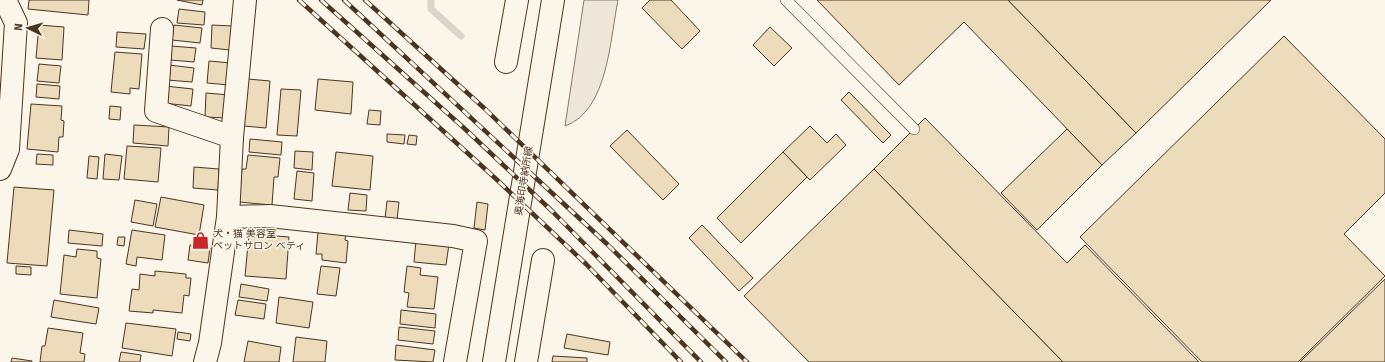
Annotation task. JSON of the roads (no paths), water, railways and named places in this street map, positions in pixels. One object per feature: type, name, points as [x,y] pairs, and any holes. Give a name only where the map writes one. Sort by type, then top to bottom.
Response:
[{"type":"street","points":[[0,169],[8,148],[16,23],[5,0]]},
{"type":"street","points":[[205,362],[210,343],[228,217],[232,137],[245,0]]},
{"type":"street","points":[[506,62],[517,0]]},
{"type":"street","name":"奥海印寺納所線","points":[[494,362],[553,0]]},
{"type":"street","points":[[162,29],[156,111],[232,137]]},
{"type":"street","points":[[228,217],[270,216],[453,236],[476,241],[456,362]]},
{"type":"street","points":[[526,362],[543,260]]},
{"type":"lane","points":[[786,0],[914,129]]},
{"type":"waterway","points":[[431,0],[431,9],[461,36]]},
{"type":"railway","points":[[299,0],[495,178],[586,264],[681,362]]},
{"type":"railway","points":[[321,0],[464,128],[552,211],[701,362]]},
{"type":"railway","points":[[344,0],[607,244],[726,362]]},
{"type":"railway","points":[[365,0],[484,108],[747,362]]},
{"type":"place","name":"犬・猫 美容室 ペットサロン ベティ","points":[[200,240]]}]
